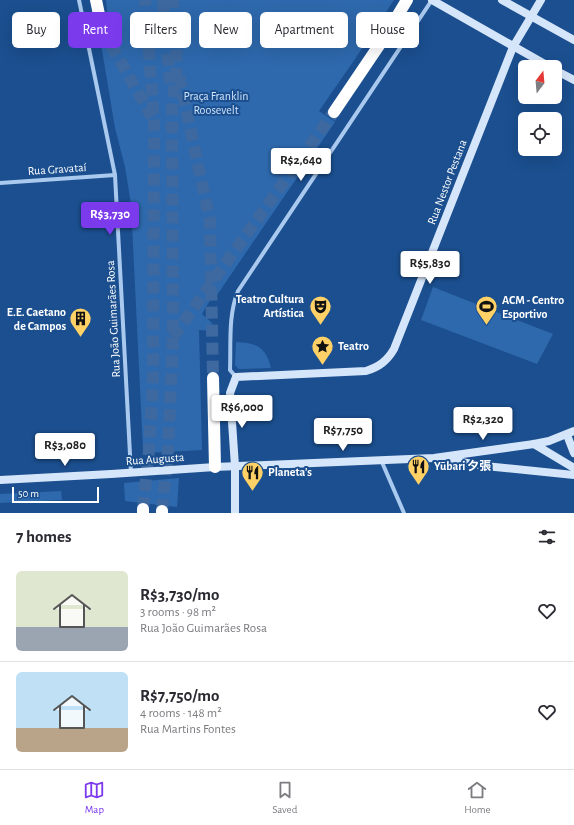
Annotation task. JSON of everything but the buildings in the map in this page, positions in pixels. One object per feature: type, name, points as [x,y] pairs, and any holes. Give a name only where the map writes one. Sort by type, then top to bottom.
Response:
[{"type":"highway","points":[[96,0],[98,12]]},
{"type":"highway","points":[[334,112],[384,38],[407,0]]},
{"type":"highway","points":[[213,378],[215,467]]},
{"type":"street","name":"Rua João Guimarães Rosa","points":[[79,0],[115,175],[131,473]]},
{"type":"street","points":[[235,513],[235,466],[230,393],[236,377],[230,370],[232,311],[234,300],[238,291],[432,0],[537,60]]},
{"type":"street","points":[[502,0],[574,40]]},
{"type":"street","name":"Rua Nestor Pestana","points":[[236,377],[366,371],[377,368],[386,362],[394,349],[513,47],[541,0]]},
{"type":"street","points":[[562,74],[574,80]]},
{"type":"street","name":"Rua Gravataí","points":[[0,183],[115,175]]},
{"type":"street","points":[[434,458],[534,444],[549,441],[570,433],[574,453]]},
{"type":"street","points":[[534,444],[574,468]]},
{"type":"street","points":[[434,458],[485,466],[574,475]]},
{"type":"street","name":"Rua Augusta","points":[[0,480],[215,467],[434,458]]},
{"type":"street","points":[[381,460],[404,513]]},
{"type":"green space","name":"Praça Franklin Roosevelt","points":[[106,0],[394,0],[386,12],[356,12],[356,48],[362,48],[319,111],[335,122],[215,298],[212,297],[202,314],[211,322],[215,331],[199,330],[202,450],[147,453],[143,449],[131,204],[125,167],[115,128],[102,48],[122,48],[122,12],[107,12]]},
{"type":"green space","name":"ACM - Centro Esportivo","points":[[433,287],[553,334],[537,364],[421,320]]},
{"type":"green space","points":[[236,342],[255,345],[260,348],[266,355],[271,368],[239,369],[235,365]]},
{"type":"green space","points":[[179,478],[177,507],[125,501],[124,483]]},
{"type":"green space","points":[[61,491],[62,500],[0,503],[0,494]]},
{"type":"tunnel","points":[[143,509],[149,450],[153,383],[154,120],[145,0]]},
{"type":"tunnel","points":[[163,0],[170,83]]},
{"type":"tunnel","points":[[162,511],[168,450],[173,337],[172,108],[177,66],[173,0]]},
{"type":"tunnel","points":[[113,48],[152,117]]},
{"type":"tunnel","points":[[179,76],[210,221],[213,378]]},
{"type":"tunnel","points":[[173,337],[334,112]]},
{"type":"place","name":"Teatro Cultura Artística","points":[[320,326]]},
{"type":"place","name":"ACM - Centro Esportivo","points":[[487,326]]},
{"type":"place","name":"E.E. Caetano de Campos","points":[[81,338]]},
{"type":"place","name":"Teatro","points":[[323,366]]},
{"type":"place","name":"Yūbari 夕張","points":[[419,486]]},
{"type":"place","name":"Planeta's","points":[[252,492]]}]
